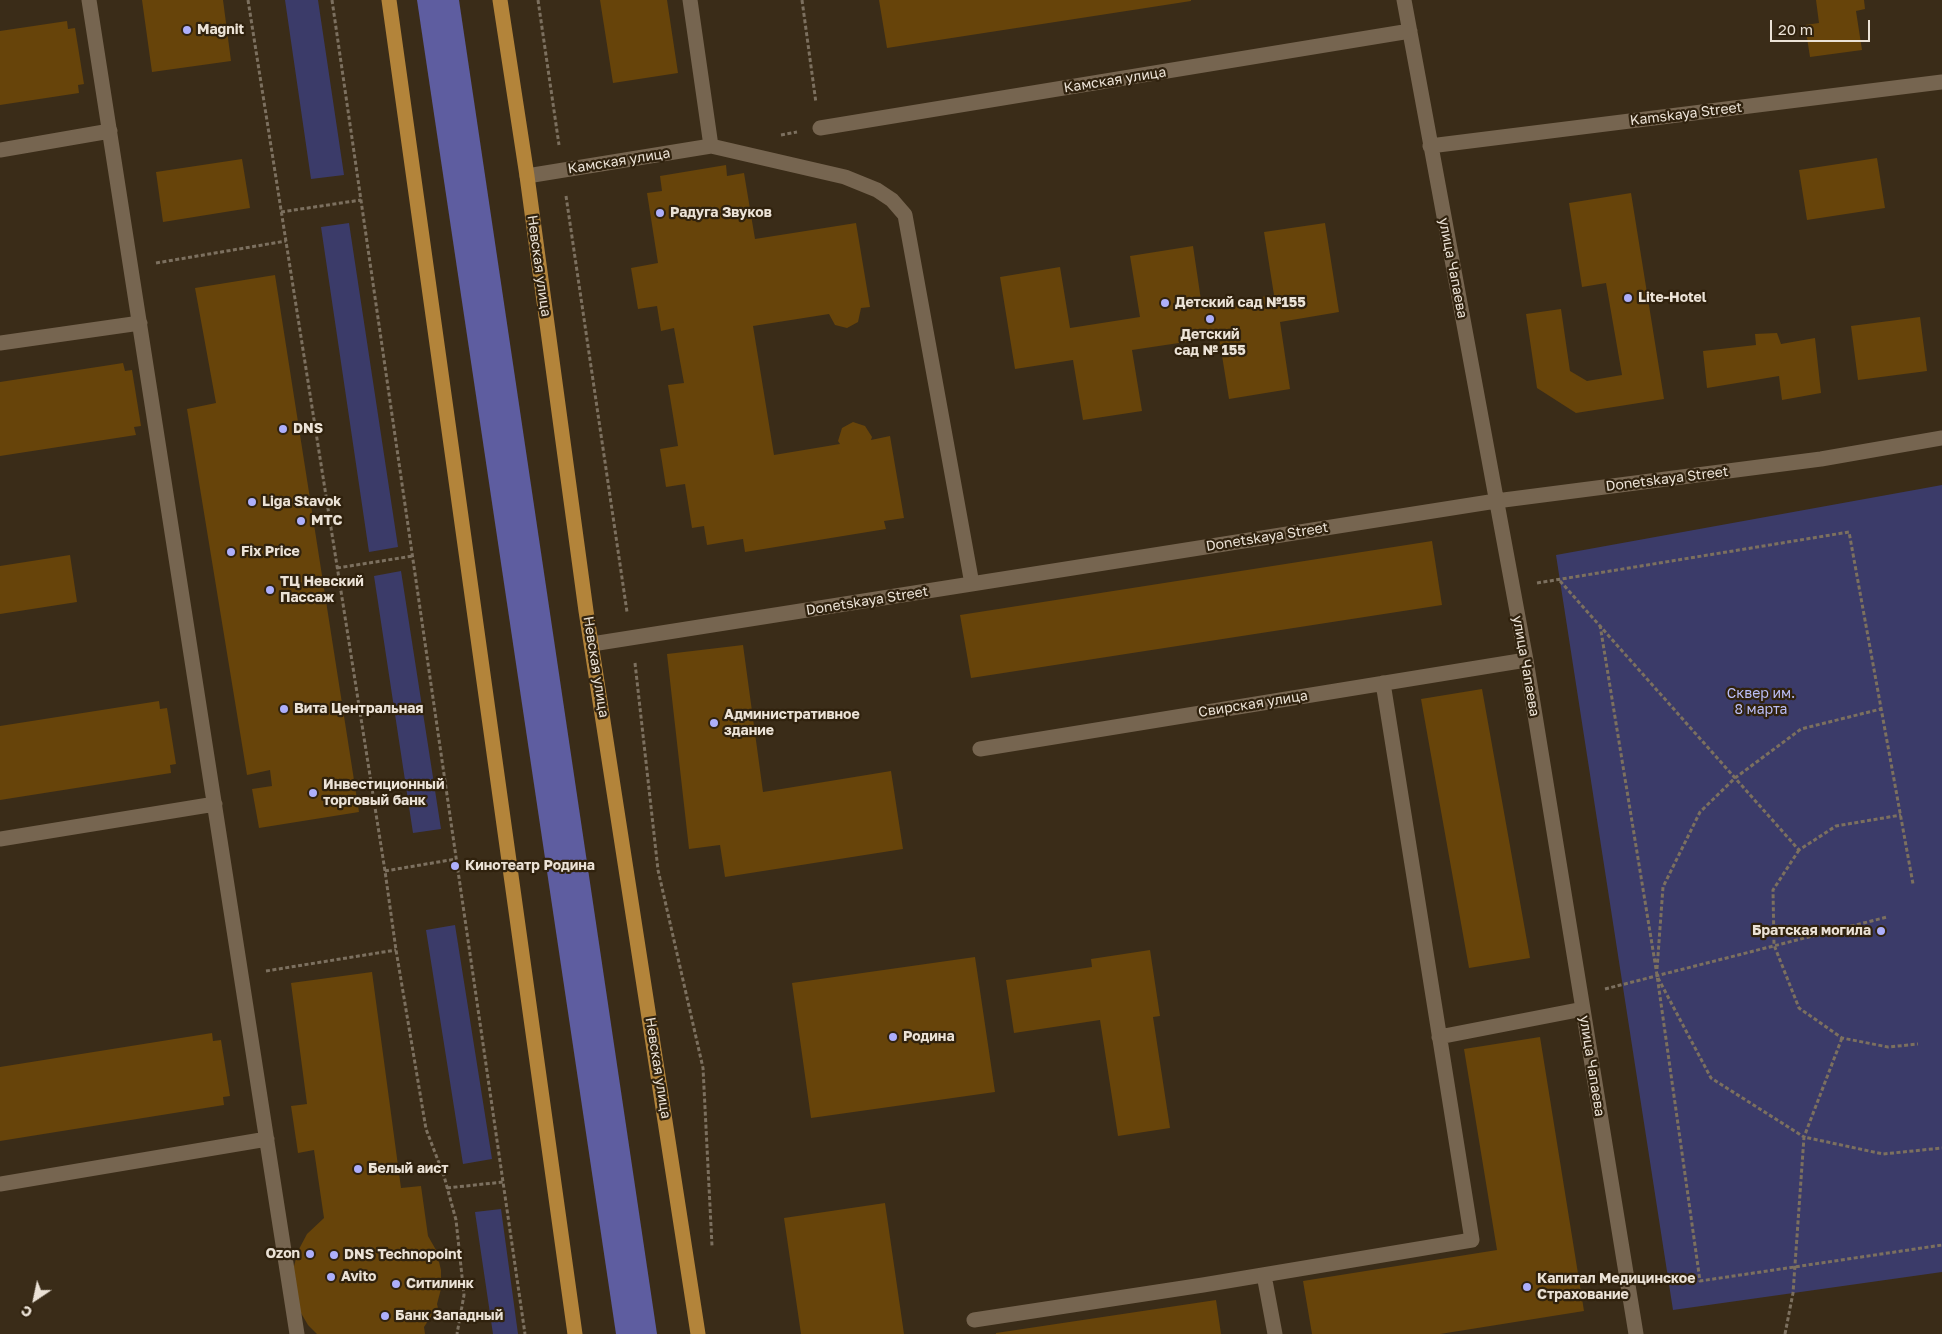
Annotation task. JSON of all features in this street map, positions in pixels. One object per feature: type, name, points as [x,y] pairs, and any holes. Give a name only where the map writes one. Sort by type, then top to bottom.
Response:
[{"type":"main road","points":[[389,0],[575,1334]]},
{"type":"main road","name":"Невская улица","points":[[500,0],[527,176],[592,644],[698,1334]]},
{"type":"street","points":[[89,0],[297,1334]]},
{"type":"street","points":[[690,0],[711,146],[845,177],[878,190],[892,200],[905,215],[972,584]]},
{"type":"street","name":"улица Чапаева","points":[[1404,0],[1526,660],[1636,1334]]},
{"type":"street","name":"Камская улица","points":[[820,128],[1410,32]]},
{"type":"street","name":"Kamskaya Street","points":[[1430,146],[1942,82]]},
{"type":"street","points":[[0,150],[110,131]]},
{"type":"street","name":"Камская улица","points":[[527,176],[711,146]]},
{"type":"street","points":[[0,343],[140,323]]},
{"type":"street","name":"Donetskaya Street","points":[[592,644],[1496,501],[1820,459],[1942,438]]},
{"type":"street","name":"Свирская улица","points":[[980,749],[1526,660]]},
{"type":"street","points":[[974,1320],[1472,1240],[1383,683]]},
{"type":"street","points":[[0,839],[215,804]]},
{"type":"street","points":[[1439,1037],[1583,1009]]},
{"type":"street","points":[[0,1184],[267,1139]]},
{"type":"street","points":[[1264,1274],[1275,1334]]},
{"type":"path","points":[[248,0],[396,950],[426,1129],[456,1220],[464,1294],[457,1334]]},
{"type":"path","points":[[332,0],[525,1334]]},
{"type":"path","points":[[802,0],[820,128]]},
{"type":"path","points":[[281,212],[361,200]]},
{"type":"path","points":[[131,267],[286,241]]},
{"type":"path","points":[[1799,850],[1560,580],[1849,532],[1913,884]]},
{"type":"path","points":[[337,568],[412,556]]},
{"type":"path","points":[[1600,625],[1657,976],[1700,1281],[1942,1245]]},
{"type":"path","points":[[1881,709],[1801,729],[1735,778],[1700,812],[1663,887],[1657,976],[1711,1078],[1804,1137],[1883,1154],[1942,1148]]},
{"type":"path","points":[[1901,815],[1836,826],[1799,850],[1773,890],[1774,945],[1799,1008],[1842,1038],[1888,1047],[1918,1044]]},
{"type":"path","points":[[385,871],[456,859]]},
{"type":"path","points":[[1623,984],[1887,917]]},
{"type":"path","points":[[241,975],[396,950]]},
{"type":"path","points":[[1785,1334],[1795,1268],[1804,1137],[1842,1038]]},
{"type":"path","points":[[447,1188],[503,1182]]},
{"type":"green space","points":[[285,0],[318,0],[344,175],[311,179]]},
{"type":"green space","points":[[349,223],[398,547],[369,552],[321,227]]},
{"type":"green space","name":"Сквер им. 8 марта","points":[[1942,485],[1942,1272],[1673,1310],[1556,555]]},
{"type":"green space","points":[[401,571],[441,829],[413,833],[374,576]]},
{"type":"green space","points":[[455,925],[492,1159],[463,1164],[426,930]]},
{"type":"green space","points":[[501,1209],[518,1334],[493,1334],[475,1212]]},
{"type":"shaded area","points":[[417,0],[459,0],[657,1334],[616,1334]]},
{"type":"building","name":"Magnit","points":[[142,0],[223,0],[231,61],[152,72]]},
{"type":"building","points":[[600,0],[667,0],[678,73],[613,83]]},
{"type":"building","points":[[879,0],[1191,0],[1191,1],[887,48]]},
{"type":"building","points":[[1816,0],[1864,0],[1865,9],[1856,11],[1862,50],[1810,57],[1805,25],[1819,23]]},
{"type":"building","points":[[67,21],[68,29],[75,28],[84,84],[78,85],[79,93],[0,105],[0,31]]},
{"type":"building","points":[[1877,158],[1885,208],[1807,220],[1799,170]]},
{"type":"building","points":[[242,159],[250,208],[163,222],[156,172]]},
{"type":"building","points":[[726,165],[727,176],[744,173],[755,239],[856,223],[870,307],[861,308],[858,322],[847,328],[835,325],[829,314],[753,326],[774,455],[840,444],[838,441],[842,428],[853,422],[865,426],[872,437],[871,440],[890,436],[904,518],[884,521],[886,529],[745,552],[743,539],[707,545],[704,526],[692,528],[685,484],[666,487],[660,449],[678,446],[668,385],[684,383],[674,328],[661,331],[657,306],[638,309],[631,268],[658,263],[647,193],[662,191],[660,176]]},
{"type":"building","name":"Lite-Hotel","points":[[1631,193],[1664,399],[1576,413],[1537,388],[1526,314],[1561,309],[1570,371],[1587,381],[1622,375],[1606,283],[1582,287],[1569,203]]},
{"type":"building","name":"Детский сад № 155","points":[[1325,223],[1339,312],[1280,322],[1290,389],[1229,399],[1219,337],[1132,350],[1142,411],[1083,420],[1073,360],[1015,369],[1000,277],[1060,267],[1070,328],[1140,317],[1130,256],[1193,246],[1202,307],[1274,295],[1264,232]]},
{"type":"building","name":"ТЦ Невский Пассаж","points":[[275,275],[359,812],[259,828],[252,789],[272,786],[270,770],[247,775],[187,409],[216,403],[195,288]]},
{"type":"building","points":[[1920,317],[1927,371],[1858,380],[1851,326]]},
{"type":"building","points":[[1777,333],[1781,344],[1815,338],[1821,393],[1782,400],[1779,376],[1707,388],[1703,351],[1756,345],[1755,334]]},
{"type":"building","points":[[123,363],[125,371],[132,370],[141,426],[134,427],[136,435],[0,456],[0,382]]},
{"type":"building","points":[[1432,541],[1442,605],[971,678],[960,615]]},
{"type":"building","points":[[70,555],[77,602],[0,614],[0,566]]},
{"type":"building","name":"Административное здание","points":[[743,645],[763,792],[891,771],[903,849],[725,877],[720,845],[689,849],[667,654]]},
{"type":"building","points":[[1482,689],[1530,958],[1469,968],[1421,699]]},
{"type":"building","points":[[159,701],[160,709],[167,708],[176,764],[170,765],[171,773],[0,800],[0,726]]},
{"type":"building","points":[[1150,950],[1160,1016],[1153,1017],[1170,1128],[1118,1136],[1100,1020],[1014,1033],[1006,980],[1092,967],[1091,959]]},
{"type":"building","name":"Родина","points":[[975,957],[995,1092],[811,1118],[792,983]]},
{"type":"building","name":"Белый аист","points":[[372,972],[401,1188],[421,1186],[428,1236],[436,1250],[441,1270],[441,1289],[437,1304],[439,1312],[434,1312],[424,1327],[425,1334],[317,1334],[308,1325],[298,1308],[293,1270],[298,1251],[307,1234],[324,1218],[314,1150],[298,1153],[291,1106],[307,1104],[291,983]]},
{"type":"building","points":[[212,1033],[213,1041],[221,1040],[230,1096],[223,1097],[224,1105],[0,1141],[0,1067]]},
{"type":"building","points":[[1540,1037],[1584,1311],[1440,1334],[1312,1334],[1303,1281],[1497,1250],[1464,1049]]},
{"type":"building","points":[[885,1203],[904,1334],[801,1334],[784,1218]]},
{"type":"building","points":[[1216,1300],[1221,1334],[996,1334],[996,1333]]},
{"type":"place","name":"Magnit","points":[[187,30]]},
{"type":"place","name":"Радуга Звуков","points":[[660,213]]},
{"type":"place","name":"Lite-Hotel","points":[[1628,298]]},
{"type":"place","name":"Детский сад №155","points":[[1165,303]]},
{"type":"place","name":"Детский сад № 155","points":[[1210,319]]},
{"type":"place","name":"DNS","points":[[283,429]]},
{"type":"place","name":"Liga Stavok","points":[[252,502]]},
{"type":"place","name":"МТС","points":[[301,521]]},
{"type":"place","name":"Fix Price","points":[[231,552]]},
{"type":"place","name":"ТЦ Невский Пассаж","points":[[270,590]]},
{"type":"place","name":"Вита Центральная","points":[[284,709]]},
{"type":"place","name":"Административное здание","points":[[714,723]]},
{"type":"place","name":"Инвестиционный торговый банк","points":[[313,793]]},
{"type":"place","name":"Кинотеатр Родина","points":[[455,866]]},
{"type":"place","name":"Братская могила","points":[[1881,931]]},
{"type":"place","name":"Родина","points":[[893,1037]]},
{"type":"place","name":"Белый аист","points":[[358,1169]]},
{"type":"place","name":"Ozon","points":[[310,1254]]},
{"type":"place","name":"DNS Technopoint","points":[[334,1255]]},
{"type":"place","name":"Avito","points":[[331,1277]]},
{"type":"place","name":"Ситилинк","points":[[396,1284]]},
{"type":"place","name":"Капитал Медицинское Страхование","points":[[1527,1287]]},
{"type":"place","name":"Банк Западный","points":[[385,1316]]}]
